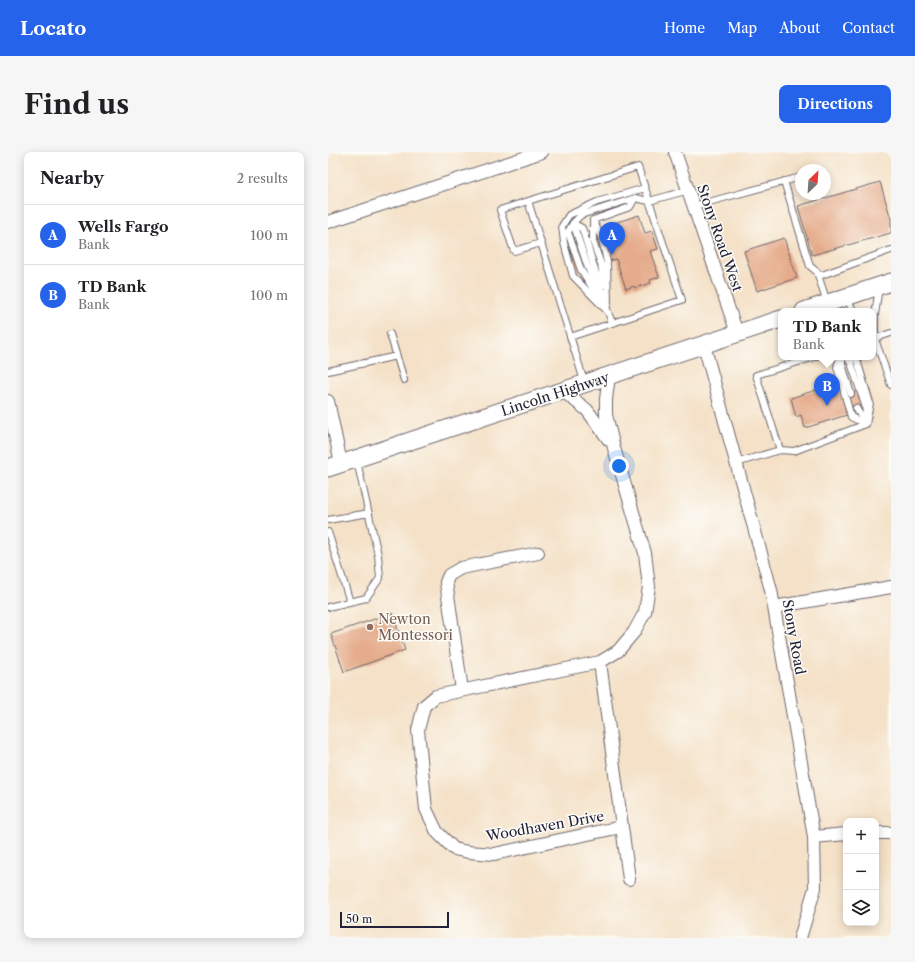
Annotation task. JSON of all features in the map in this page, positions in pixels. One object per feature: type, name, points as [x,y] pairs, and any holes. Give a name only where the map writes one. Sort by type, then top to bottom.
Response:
[{"type":"main road","points":[[813,308],[828,303],[849,304],[885,284]]},
{"type":"main road","name":"Lincoln Highway","points":[[342,463],[778,320]]},
{"type":"street","points":[[328,222],[542,152]]},
{"type":"street","name":"Stony Road West","points":[[676,152],[737,333]]},
{"type":"street","name":"Stony Road","points":[[704,345],[771,590],[814,837],[815,888],[800,938]]},
{"type":"street","name":"Woodhaven Drive","points":[[609,376],[606,399],[606,415],[614,448],[645,553],[649,587],[645,612],[634,632],[618,651],[600,662],[436,696],[424,706],[418,730],[426,809],[437,832],[454,849],[468,852],[494,854],[621,827]]},
{"type":"street","points":[[563,391],[587,410],[614,448]]},
{"type":"street","points":[[328,401],[342,463]]},
{"type":"street","points":[[462,690],[446,582],[449,575],[461,568],[538,553]]},
{"type":"street","points":[[774,607],[891,587]]},
{"type":"street","name":"Woodhaven Drive","points":[[600,662],[629,879]]},
{"type":"street","points":[[879,833],[891,833]]},
{"type":"street","points":[[814,837],[843,834]]},
{"type":"lane","points":[[541,243],[514,251],[500,210],[638,166],[682,300],[570,337]]},
{"type":"lane","points":[[694,206],[795,178]]},
{"type":"lane","points":[[784,181],[810,266],[819,276],[828,303]]},
{"type":"lane","points":[[608,312],[573,276],[564,243],[562,226],[569,215],[597,202],[645,188]]},
{"type":"lane","points":[[612,323],[588,268],[573,223],[581,215],[635,198],[649,201],[688,190]]},
{"type":"lane","points":[[608,312],[607,262],[602,239],[593,220],[630,207],[635,198]]},
{"type":"lane","points":[[528,201],[584,384]]},
{"type":"lane","points":[[819,276],[890,252]]},
{"type":"lane","points":[[876,313],[885,284]]},
{"type":"lane","points":[[876,337],[891,333]]},
{"type":"lane","points":[[390,334],[404,380]]},
{"type":"lane","points":[[876,344],[891,385]]},
{"type":"lane","points":[[328,371],[397,356]]},
{"type":"lane","points":[[780,450],[756,375],[805,360]]},
{"type":"lane","points":[[840,360],[837,367],[851,417],[866,424]]},
{"type":"lane","points":[[841,360],[851,394]]},
{"type":"lane","points":[[849,360],[865,405],[866,424]]},
{"type":"lane","points":[[857,360],[870,403],[866,424]]},
{"type":"lane","points":[[856,408],[866,424]]},
{"type":"lane","points":[[736,463],[780,450],[794,451],[866,424]]},
{"type":"lane","points":[[328,607],[366,598],[380,578],[378,555],[369,513],[342,463]]},
{"type":"lane","points":[[328,520],[369,513]]},
{"type":"lane","points":[[328,532],[350,602]]},
{"type":"building","points":[[880,182],[891,219],[891,233],[812,255],[798,206],[818,200],[831,200],[831,196]]},
{"type":"building","points":[[639,215],[645,233],[652,231],[658,249],[650,251],[659,277],[650,280],[651,283],[626,289],[616,259],[579,271],[571,249],[608,237],[605,226]]},
{"type":"building","points":[[784,238],[797,278],[757,291],[744,251]]},
{"type":"building","points":[[838,383],[842,396],[868,388],[872,403],[845,411],[847,415],[805,428],[801,415],[796,417],[791,398]]},
{"type":"building","points":[[392,613],[405,650],[344,672],[331,634]]},
{"type":"place","name":"Wells Fargo","points":[[612,255]]},
{"type":"place","name":"TD Bank","points":[[827,406]]},
{"type":"place","name":"Newton Montessori","points":[[370,627]]}]
